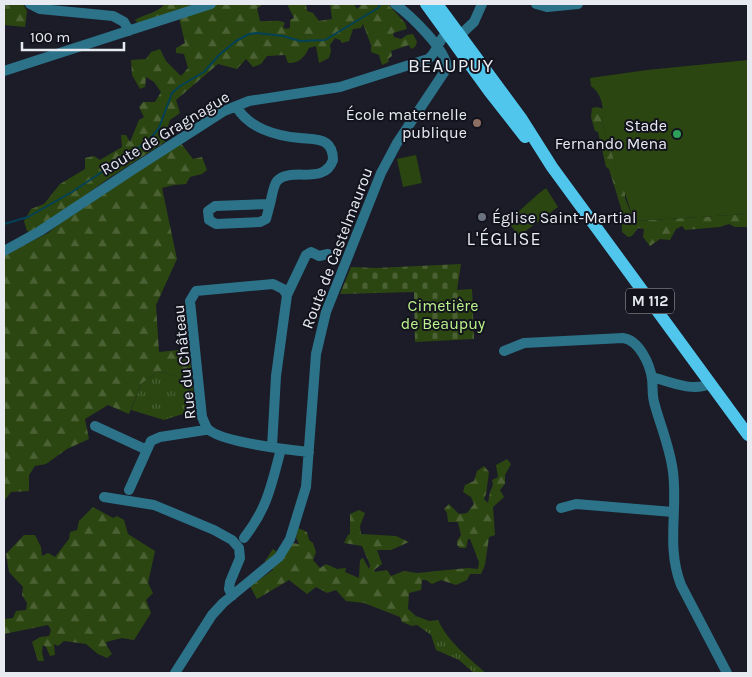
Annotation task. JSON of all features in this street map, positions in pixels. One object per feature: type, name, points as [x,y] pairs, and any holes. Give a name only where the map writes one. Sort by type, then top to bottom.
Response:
[{"type":"main road","name":"M 112","points":[[426,4],[453,34],[521,118],[552,167],[748,435]]},
{"type":"main road","name":"M 112","points":[[437,4],[453,34]]},
{"type":"street","points":[[30,4],[40,9],[113,16],[124,22],[129,31]]},
{"type":"street","points":[[4,71],[211,4]]},
{"type":"street","points":[[396,4],[438,46]]},
{"type":"street","name":"Route de Gragnague","points":[[4,251],[40,231],[211,119],[236,106],[260,98],[340,87],[428,59],[434,55],[438,46],[476,16],[482,4]]},
{"type":"street","points":[[536,4],[547,7],[578,4]]},
{"type":"street","name":"Route de Castelmaurou","points":[[174,673],[212,615],[275,560],[286,548],[306,487],[316,354],[326,312],[380,173],[446,68],[445,57],[438,46]]},
{"type":"street","points":[[236,106],[241,114],[252,124],[286,136],[324,141],[331,149],[333,160],[328,170],[317,174],[288,176],[279,179],[275,184],[270,204],[266,219],[260,222],[216,224],[208,220],[208,211],[215,206],[270,204]]},
{"type":"street","points":[[244,538],[265,507],[276,448],[276,376],[287,294],[306,255],[312,252],[319,256],[328,254]]},
{"type":"street","name":"Rue du Château","points":[[287,294],[283,289],[273,284],[201,290],[196,291],[193,295],[190,301],[202,417],[207,428],[222,436],[276,448],[309,452]]},
{"type":"street","points":[[504,351],[524,343],[627,339],[636,344],[652,377],[652,395],[672,459],[674,491],[673,552],[676,574],[727,673]]},
{"type":"street","points":[[652,377],[680,386],[701,387],[710,384]]},
{"type":"street","points":[[95,426],[146,450]]},
{"type":"street","points":[[129,490],[151,440],[205,430],[207,428]]},
{"type":"street","points":[[104,496],[154,504],[214,530],[232,540],[238,548],[240,558],[230,582],[229,589],[232,596]]},
{"type":"street","points":[[561,508],[576,504],[673,512]]},
{"type":"green space","points":[[4,4],[23,4],[27,11],[25,27],[4,25]]},
{"type":"green space","points":[[165,4],[264,4],[257,8],[260,21],[283,22],[285,23],[283,27],[286,29],[290,28],[290,20],[294,18],[287,4],[306,4],[307,11],[313,13],[319,21],[332,19],[330,4],[354,4],[357,9],[362,4],[388,4],[405,23],[407,29],[393,33],[394,37],[401,39],[413,34],[417,42],[415,47],[411,49],[409,45],[391,51],[392,56],[388,59],[389,62],[382,65],[379,55],[371,52],[371,45],[363,24],[361,28],[353,29],[349,41],[342,43],[335,38],[330,45],[329,58],[319,63],[316,46],[309,48],[301,59],[292,63],[288,63],[285,55],[267,56],[261,64],[253,67],[246,59],[237,69],[218,64],[176,100],[180,113],[170,120],[163,134],[165,142],[109,178],[33,233],[27,231],[24,221],[31,209],[44,204],[60,184],[85,169],[85,158],[94,156],[100,160],[122,147],[121,135],[126,135],[130,142],[139,120],[144,117],[139,107],[143,102],[155,102],[161,92],[154,82],[146,77],[145,87],[140,89],[132,75],[131,60],[146,59],[151,52],[160,49],[166,61],[181,76],[188,68],[184,54],[176,53],[176,48],[185,43],[178,13],[139,25],[135,20],[158,10]]},
{"type":"green space","name":"Stade Fernando Mena","points":[[748,60],[748,214],[634,221],[602,123],[602,103],[598,94],[591,86],[590,78]]},
{"type":"green space","points":[[592,108],[604,109],[602,123],[634,221],[748,214],[748,227],[735,227],[729,224],[720,227],[685,230],[682,226],[676,229],[670,240],[660,239],[650,246],[643,237],[644,229],[638,228],[632,236],[628,237],[622,232],[621,208],[609,169],[606,167],[598,132],[595,131],[591,117]]},
{"type":"green space","points":[[180,142],[193,159],[202,157],[207,170],[202,174],[190,177],[186,184],[162,188],[177,259],[156,305],[159,352],[189,349],[192,376],[177,377],[159,371],[141,384],[129,414],[108,405],[85,419],[89,439],[67,449],[46,464],[35,466],[29,475],[29,491],[11,492],[4,501],[4,255],[48,233],[64,220]]},
{"type":"green space","points":[[416,155],[422,183],[403,187],[397,159]]},
{"type":"green space","points":[[546,188],[558,207],[519,236],[507,221]]},
{"type":"green space","name":"Cimetière de Beaupuy","points":[[461,264],[457,290],[472,289],[474,339],[415,342],[414,292],[340,294],[351,267],[376,268]]},
{"type":"green space","points":[[159,371],[177,377],[192,376],[195,410],[164,420],[131,410],[141,384]]},
{"type":"green space","points":[[507,459],[511,464],[505,475],[505,484],[500,490],[504,497],[493,507],[495,535],[489,537],[485,565],[481,574],[470,574],[467,580],[456,585],[441,580],[432,584],[422,580],[421,590],[409,593],[408,609],[416,616],[412,626],[402,622],[400,617],[364,603],[346,601],[336,590],[327,593],[316,587],[307,594],[289,580],[257,599],[250,586],[273,570],[265,561],[273,549],[282,556],[292,543],[299,544],[296,538],[298,528],[307,532],[316,552],[313,560],[320,568],[326,564],[337,569],[346,568],[345,572],[359,578],[360,560],[363,558],[369,569],[370,565],[362,546],[344,543],[350,534],[350,514],[359,510],[365,513],[360,526],[361,534],[396,536],[409,542],[391,550],[377,550],[382,564],[374,570],[375,572],[387,570],[391,576],[404,571],[417,573],[468,568],[478,569],[479,562],[470,539],[468,539],[466,548],[460,548],[457,545],[461,535],[458,522],[448,522],[447,513],[444,509],[449,504],[459,514],[467,513],[474,504],[471,497],[463,492],[465,485],[474,481],[477,471],[484,466],[489,472],[484,499],[488,503],[493,485],[492,480],[498,477],[496,465]]},
{"type":"green space","points":[[93,507],[113,518],[117,516],[124,520],[128,534],[155,551],[148,583],[153,593],[146,600],[151,613],[134,640],[122,638],[106,642],[112,654],[107,658],[98,654],[86,644],[64,641],[58,646],[54,644],[55,655],[50,656],[43,645],[44,661],[38,661],[32,642],[40,637],[49,636],[51,630],[48,625],[4,634],[4,619],[13,618],[16,611],[26,610],[27,603],[22,595],[23,587],[9,572],[6,554],[24,535],[35,535],[41,547],[42,556],[48,553],[55,557],[69,539],[70,532],[77,530],[79,521]]},
{"type":"green space","points":[[416,616],[429,621],[438,620],[453,642],[486,673],[474,673],[459,660],[436,650],[431,635],[417,625],[412,626]]},
{"type":"waterway","points":[[4,224],[28,217],[72,192],[148,141],[159,128],[172,93],[204,72],[219,55],[236,41],[249,34],[257,33],[283,36],[300,41],[325,40],[378,8],[381,4]]},
{"type":"place","name":"École maternelle publique","points":[[477,123]]},
{"type":"place","name":"Stade Fernando Mena","points":[[677,134]]},
{"type":"place","name":"Église Saint-Martial","points":[[482,217]]},
{"type":"district","name":"BEAUPUY","points":[[451,66]]},
{"type":"district","name":"L'ÉGLISE","points":[[504,239]]}]
